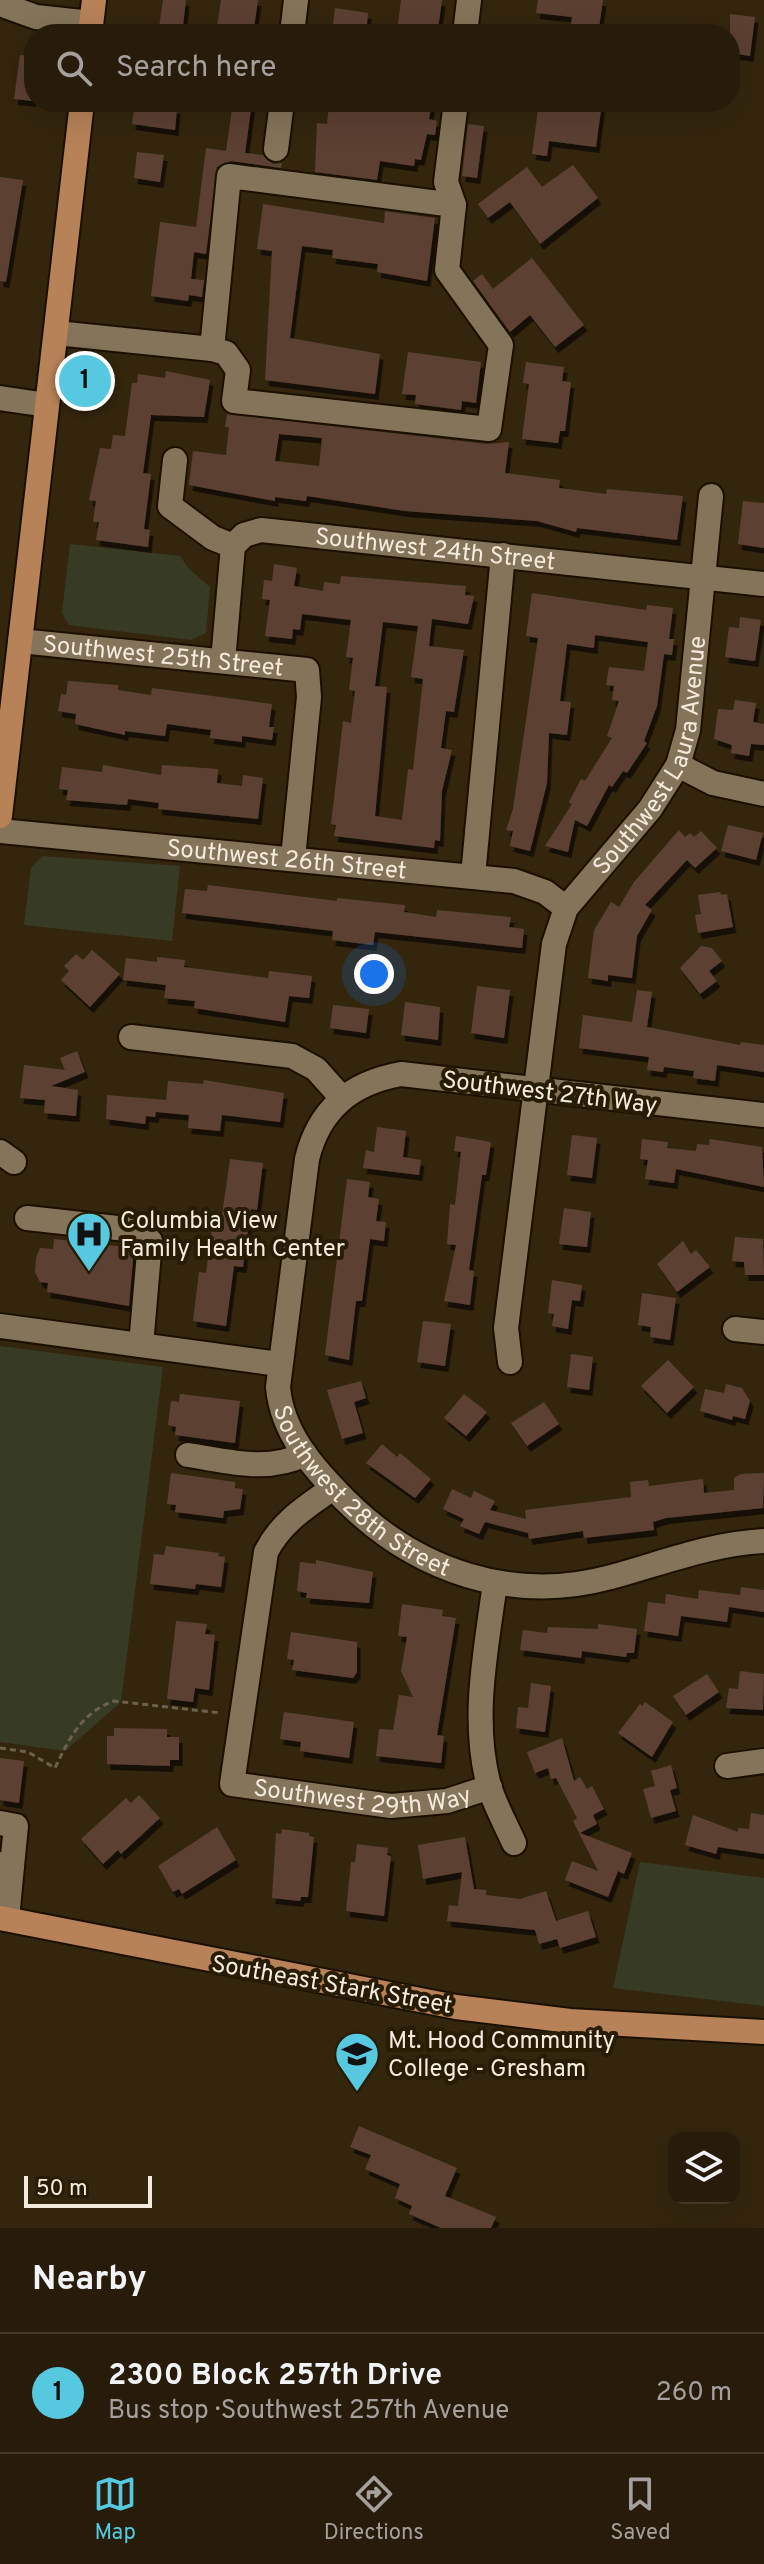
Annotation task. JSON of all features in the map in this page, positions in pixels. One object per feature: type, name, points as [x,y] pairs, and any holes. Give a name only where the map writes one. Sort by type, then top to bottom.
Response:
[{"type":"main road","points":[[0,816],[81,112]]},
{"type":"main road","name":"Southeast Stark Street","points":[[4,1918],[469,2009],[570,2021],[764,2032]]},
{"type":"street","points":[[293,24],[296,0]]},
{"type":"street","points":[[466,24],[469,0]]},
{"type":"street","points":[[0,4],[36,17],[92,19]]},
{"type":"street","points":[[276,149],[281,112]]},
{"type":"street","points":[[56,333],[226,353],[238,370],[234,401],[489,429],[501,345],[447,270],[454,205],[446,182],[455,112]]},
{"type":"street","points":[[212,349],[229,176],[454,205]]},
{"type":"street","points":[[0,398],[47,405]]},
{"type":"street","points":[[175,460],[170,506],[213,538],[233,546],[223,661]]},
{"type":"street","name":"Southwest Laura Avenue","points":[[510,1362],[506,1328],[544,999],[554,944],[566,908],[650,809],[678,765],[688,730],[711,496]]},
{"type":"street","name":"Southwest 24th Street","points":[[233,546],[244,535],[261,530],[764,584]]},
{"type":"street","points":[[473,876],[503,555]]},
{"type":"street","name":"Southwest 25th Street","points":[[20,641],[307,670],[309,697],[293,858]]},
{"type":"street","points":[[678,765],[713,783],[764,794]]},
{"type":"street","name":"Southwest 26th Street","points":[[0,831],[473,876],[529,885],[566,908]]},
{"type":"street","points":[[131,1037],[292,1056],[316,1069],[341,1097],[325,1113],[309,1148],[279,1364]]},
{"type":"street","name":"Southwest 27th Way","points":[[341,1097],[366,1083],[401,1074],[764,1115]]},
{"type":"street","points":[[0,1152],[14,1162],[0,1165]]},
{"type":"street","points":[[27,1218],[135,1230],[150,1241],[141,1345]]},
{"type":"street","name":"Southwest 28th Street","points":[[0,1326],[279,1364],[280,1404],[286,1424],[305,1454],[333,1488],[384,1536],[408,1551],[441,1567],[495,1583],[524,1586],[584,1583],[707,1548],[764,1541]]},
{"type":"street","points":[[735,1329],[764,1332]]},
{"type":"street","points":[[188,1455],[261,1466],[284,1464],[305,1454]]},
{"type":"street","points":[[242,1716],[266,1552],[282,1526],[333,1488]]},
{"type":"street","points":[[495,1583],[479,1698],[480,1730],[490,1787],[514,1843]]},
{"type":"street","name":"Southwest 29th Way","points":[[242,1716],[232,1784],[405,1806],[447,1801],[490,1787]]},
{"type":"street","points":[[727,1766],[764,1761]]},
{"type":"street","points":[[0,1823],[16,1826],[6,1865],[4,1918]]},
{"type":"path","points":[[0,1748],[28,1752],[55,1768],[76,1726],[99,1707],[114,1701],[242,1716]]},
{"type":"green space","points":[[70,544],[180,556],[189,569],[210,587],[206,633],[191,640],[69,625],[62,613]]},
{"type":"green space","points":[[42,856],[180,866],[172,941],[24,925],[31,868]]},
{"type":"green space","points":[[0,1346],[163,1367],[121,1702],[65,1751],[0,1742]]},
{"type":"green space","points":[[640,1862],[764,1878],[764,2006],[613,1988]]},
{"type":"building","points":[[163,0],[186,0],[183,24],[159,24]]},
{"type":"building","points":[[221,0],[258,0],[254,24],[217,24]]},
{"type":"building","points":[[401,0],[442,0],[439,24],[398,24]]},
{"type":"building","points":[[538,0],[603,0],[599,24],[571,24],[572,17],[536,13]]},
{"type":"building","points":[[335,8],[368,13],[367,24],[333,24]]},
{"type":"building","points":[[730,14],[755,17],[750,56],[740,54],[740,24],[730,24]]},
{"type":"building","points":[[20,55],[24,56],[24,100],[14,99]]},
{"type":"building","points":[[134,112],[177,112],[175,130],[132,124]]},
{"type":"building","points":[[232,112],[251,112],[245,153],[263,155],[273,164],[282,163],[281,168],[231,161],[217,167],[206,254],[194,252],[191,279],[204,280],[202,297],[189,295],[188,301],[151,296],[160,222],[196,227],[206,148],[226,151]]},
{"type":"building","points":[[328,112],[430,112],[429,119],[437,121],[435,135],[427,134],[421,160],[415,159],[414,166],[380,161],[377,180],[315,172],[317,123],[327,124]]},
{"type":"building","points":[[538,112],[601,112],[596,147],[549,141],[547,156],[532,154]]},
{"type":"building","points":[[468,124],[484,126],[477,178],[462,176]]},
{"type":"building","points":[[137,152],[164,155],[160,182],[134,178]]},
{"type":"building","points":[[573,165],[598,198],[540,244],[510,202],[488,218],[478,204],[527,167],[542,187]]},
{"type":"building","points":[[0,177],[23,180],[6,282],[0,281]]},
{"type":"building","points":[[263,204],[384,223],[385,211],[435,218],[427,281],[377,272],[378,264],[332,258],[333,250],[302,246],[290,338],[380,354],[375,394],[265,380],[272,251],[257,249]]},
{"type":"building","points":[[532,258],[584,325],[555,347],[530,315],[510,332],[473,281],[482,274],[493,289]]},
{"type":"building","points":[[408,352],[481,362],[476,403],[462,401],[461,410],[415,404],[416,395],[402,394]]},
{"type":"building","points":[[526,362],[564,367],[562,381],[571,382],[565,431],[560,431],[558,443],[522,439],[529,384],[523,383]]},
{"type":"building","points":[[166,371],[210,380],[204,417],[151,415],[143,473],[151,474],[144,529],[150,530],[148,547],[96,540],[99,522],[93,522],[96,501],[89,500],[100,448],[111,449],[113,435],[125,436],[132,383],[137,383],[138,374],[165,378]]},
{"type":"building","points":[[227,414],[487,444],[509,442],[505,473],[560,480],[559,488],[606,494],[607,489],[683,496],[677,540],[577,528],[576,532],[537,521],[405,511],[307,496],[306,501],[275,497],[275,501],[189,485],[193,451],[226,455],[229,427],[225,427]],"holes":[[[279,434],[322,438],[319,466],[275,461]]]},
{"type":"building","points":[[743,501],[764,503],[764,548],[738,544]]},
{"type":"building","points":[[274,564],[297,568],[294,586],[323,591],[324,582],[340,584],[341,576],[466,586],[465,595],[474,596],[468,624],[432,619],[429,646],[464,650],[454,712],[446,711],[441,748],[452,750],[442,791],[440,841],[435,840],[434,848],[334,836],[336,825],[331,824],[343,721],[351,723],[355,691],[349,690],[353,658],[346,657],[351,620],[302,614],[300,630],[293,629],[292,639],[265,636],[270,600],[262,599],[264,580],[272,581]],"holes":[[[383,622],[418,626],[411,677],[423,679],[413,770],[408,769],[402,820],[375,816],[387,687],[375,686]]]},
{"type":"building","points":[[532,593],[646,610],[647,605],[673,608],[669,639],[674,639],[672,655],[664,654],[657,706],[644,741],[647,743],[627,773],[623,771],[612,787],[609,785],[587,826],[575,820],[568,852],[545,846],[572,804],[569,802],[581,779],[585,781],[612,738],[607,736],[619,701],[612,700],[614,686],[606,685],[609,667],[644,671],[648,642],[595,635],[594,648],[567,644],[560,701],[571,702],[567,735],[549,733],[547,783],[530,851],[510,846],[513,831],[506,830],[513,809],[538,638],[526,636]]},
{"type":"building","points":[[740,617],[761,620],[755,661],[725,657],[729,627],[739,628]]},
{"type":"building","points":[[68,681],[118,685],[118,690],[151,695],[152,688],[272,704],[269,727],[274,727],[272,740],[242,736],[242,742],[210,738],[211,730],[167,724],[165,736],[125,731],[125,735],[75,724],[76,714],[58,711],[61,694],[66,695]]},
{"type":"building","points":[[735,700],[756,703],[753,722],[764,724],[764,745],[751,744],[749,756],[731,753],[732,745],[714,739],[718,709],[733,710]]},
{"type":"building","points":[[103,765],[161,775],[162,765],[218,769],[217,783],[242,786],[243,775],[263,778],[258,819],[158,809],[159,803],[128,799],[127,805],[66,800],[68,790],[59,789],[62,767],[102,772]]},
{"type":"building","points":[[728,825],[763,833],[756,860],[721,851]]},
{"type":"building","points":[[679,830],[685,837],[690,833],[694,837],[701,831],[717,848],[695,868],[687,860],[645,905],[652,910],[637,936],[632,978],[608,975],[608,981],[588,978],[594,930],[611,902],[619,907],[634,882]]},
{"type":"building","points":[[208,885],[337,901],[337,898],[405,905],[404,912],[436,917],[437,910],[511,917],[509,927],[524,929],[522,948],[375,932],[373,945],[332,940],[333,931],[182,913],[185,889],[207,891]]},
{"type":"building","points":[[720,892],[721,895],[727,894],[733,927],[698,933],[695,915],[701,914],[698,895]]},
{"type":"building","points":[[701,946],[712,948],[722,961],[709,971],[717,981],[700,994],[680,968]]},
{"type":"building","points":[[92,950],[120,974],[90,1007],[61,980],[69,971],[64,966],[76,954],[83,960]]},
{"type":"building","points":[[157,957],[185,960],[184,967],[268,978],[269,971],[312,976],[309,998],[289,996],[285,1022],[194,1008],[195,1001],[164,998],[166,985],[123,980],[126,958],[157,962]]},
{"type":"building","points":[[477,986],[510,990],[504,1038],[471,1033]]},
{"type":"building","points":[[637,990],[652,992],[647,1027],[740,1045],[741,1042],[764,1045],[764,1072],[717,1065],[715,1081],[693,1078],[694,1071],[664,1067],[663,1072],[647,1070],[649,1057],[579,1048],[583,1015],[632,1022]]},
{"type":"building","points":[[405,1002],[440,1007],[438,1040],[401,1035]]},
{"type":"building","points":[[333,1005],[369,1009],[366,1033],[330,1028]]},
{"type":"building","points":[[77,1051],[85,1072],[51,1086],[78,1090],[76,1116],[44,1113],[45,1100],[20,1098],[24,1065],[65,1070],[60,1058]]},
{"type":"building","points":[[204,1080],[284,1093],[280,1122],[222,1115],[220,1131],[188,1128],[189,1115],[156,1112],[155,1117],[146,1116],[145,1124],[106,1119],[107,1095],[166,1100],[168,1081],[203,1084]]},
{"type":"building","points":[[377,1127],[406,1131],[403,1157],[421,1160],[419,1175],[363,1168],[366,1150],[374,1152]]},
{"type":"building","points":[[572,1135],[597,1138],[592,1178],[567,1175]]},
{"type":"building","points":[[456,1136],[491,1142],[486,1175],[482,1175],[469,1270],[474,1271],[470,1305],[444,1301],[456,1245],[447,1244],[450,1204],[455,1205],[461,1152],[454,1151]]},
{"type":"building","points":[[642,1139],[668,1142],[667,1148],[696,1151],[697,1144],[709,1145],[710,1139],[762,1147],[764,1187],[676,1169],[674,1183],[645,1179],[648,1160],[640,1159]]},
{"type":"building","points":[[230,1159],[263,1163],[257,1210],[251,1209],[243,1267],[234,1266],[226,1326],[193,1321],[199,1272],[206,1273],[214,1214],[222,1215]]},
{"type":"building","points":[[347,1179],[370,1182],[368,1197],[379,1199],[376,1221],[386,1222],[384,1241],[370,1239],[362,1301],[356,1301],[349,1360],[325,1355]]},
{"type":"building","points":[[564,1208],[591,1212],[587,1247],[559,1244]]},
{"type":"building","points":[[735,1237],[763,1239],[764,1275],[745,1275],[744,1262],[732,1261]]},
{"type":"building","name":"Columbia View Family Health Center","points":[[54,1239],[134,1248],[129,1306],[47,1292],[48,1283],[40,1282],[35,1272],[36,1258],[40,1248],[53,1249]]},
{"type":"building","points":[[683,1241],[691,1254],[696,1250],[710,1267],[677,1292],[657,1264]]},
{"type":"building","points":[[552,1280],[582,1285],[580,1301],[572,1300],[568,1329],[552,1326],[554,1314],[548,1313]]},
{"type":"building","points":[[642,1293],[676,1298],[670,1340],[650,1337],[651,1327],[638,1325]]},
{"type":"building","points":[[423,1321],[451,1324],[445,1366],[417,1362]]},
{"type":"building","points":[[571,1354],[593,1357],[589,1390],[567,1387]]},
{"type":"building","points":[[668,1360],[694,1387],[667,1413],[641,1386]]},
{"type":"building","points":[[361,1381],[366,1398],[354,1402],[363,1433],[342,1439],[327,1390]]},
{"type":"building","points":[[726,1384],[742,1388],[750,1401],[745,1419],[733,1416],[732,1420],[700,1411],[705,1389],[724,1393]]},
{"type":"building","points":[[180,1394],[240,1401],[235,1443],[175,1435],[176,1427],[168,1425],[171,1401],[179,1402]]},
{"type":"building","points":[[464,1394],[487,1412],[466,1436],[444,1418]]},
{"type":"building","points":[[544,1402],[559,1424],[527,1446],[511,1423]]},
{"type":"building","points":[[382,1444],[397,1457],[400,1453],[431,1479],[415,1498],[366,1463]]},
{"type":"building","points":[[171,1473],[235,1482],[235,1488],[243,1489],[240,1509],[224,1511],[223,1518],[175,1512],[176,1505],[167,1504]]},
{"type":"building","points":[[764,1473],[763,1508],[666,1518],[653,1522],[654,1530],[584,1538],[583,1531],[529,1539],[528,1533],[485,1522],[479,1534],[460,1526],[464,1519],[443,1509],[452,1489],[471,1498],[474,1491],[495,1501],[490,1510],[526,1519],[525,1510],[631,1497],[630,1482],[648,1480],[649,1486],[703,1479],[704,1493],[734,1490],[734,1478],[741,1474]]},
{"type":"building","points":[[166,1546],[219,1553],[218,1556],[225,1557],[221,1587],[196,1584],[195,1589],[150,1584],[154,1554],[164,1555]]},
{"type":"building","points":[[316,1560],[373,1572],[369,1603],[306,1598],[307,1593],[297,1591],[300,1562],[316,1564]]},
{"type":"building","points":[[741,1587],[764,1590],[764,1612],[729,1607],[727,1622],[681,1616],[678,1636],[644,1631],[648,1602],[665,1604],[666,1594],[698,1599],[699,1590],[740,1595]]},
{"type":"building","points":[[402,1604],[443,1610],[442,1616],[456,1618],[437,1735],[444,1736],[441,1763],[376,1756],[379,1729],[393,1730],[399,1695],[413,1697],[401,1671],[407,1637],[398,1636]]},
{"type":"building","points":[[176,1621],[207,1624],[205,1634],[215,1635],[209,1690],[195,1688],[193,1702],[167,1699]]},
{"type":"building","points":[[598,1624],[637,1629],[634,1653],[627,1653],[626,1657],[582,1651],[581,1658],[520,1650],[523,1630],[547,1633],[548,1627],[598,1629]]},
{"type":"building","points":[[291,1632],[357,1642],[357,1672],[353,1678],[292,1670],[294,1660],[287,1659]]},
{"type":"building","points":[[740,1671],[764,1674],[763,1710],[726,1708],[729,1688],[738,1689]]},
{"type":"building","points":[[707,1674],[719,1692],[686,1715],[673,1696]]},
{"type":"building","points":[[531,1683],[551,1686],[545,1732],[516,1728],[518,1707],[528,1708]]},
{"type":"building","points":[[645,1702],[673,1722],[652,1757],[618,1733],[640,1704],[642,1706]]},
{"type":"building","points":[[284,1712],[354,1722],[349,1758],[300,1751],[301,1742],[280,1739]]},
{"type":"building","points":[[114,1728],[167,1729],[167,1737],[179,1737],[179,1760],[170,1760],[170,1766],[107,1764],[107,1736],[114,1736]]},
{"type":"building","points":[[562,1738],[574,1781],[580,1777],[587,1789],[592,1786],[604,1809],[593,1815],[597,1824],[580,1833],[632,1853],[624,1874],[618,1871],[608,1897],[565,1880],[572,1861],[598,1871],[573,1821],[577,1818],[556,1778],[551,1779],[548,1768],[535,1773],[527,1752]]},
{"type":"building","points":[[0,1758],[24,1761],[19,1803],[0,1800]]},
{"type":"building","points":[[671,1765],[677,1788],[670,1790],[676,1811],[651,1818],[643,1789],[655,1786],[651,1771]]},
{"type":"building","points":[[139,1795],[160,1818],[121,1854],[118,1850],[103,1864],[81,1839],[126,1798],[131,1803]]},
{"type":"building","points":[[751,1813],[764,1815],[764,1854],[718,1847],[716,1854],[685,1845],[693,1815],[738,1832],[738,1828],[749,1829]]},
{"type":"building","points":[[217,1827],[236,1860],[182,1894],[179,1889],[173,1892],[158,1866]]},
{"type":"building","points":[[282,1829],[309,1833],[314,1837],[308,1897],[301,1897],[300,1901],[272,1898],[276,1833],[281,1834]]},
{"type":"building","points":[[465,1837],[474,1889],[486,1890],[486,1895],[520,1899],[546,1891],[556,1921],[588,1911],[596,1937],[560,1948],[557,1939],[539,1944],[535,1930],[447,1921],[449,1905],[458,1906],[462,1872],[423,1879],[418,1845]]},
{"type":"building","points":[[357,1844],[388,1848],[387,1855],[391,1856],[384,1916],[346,1911],[351,1862],[355,1862]]},
{"type":"building","points":[[359,2126],[457,2168],[445,2196],[496,2217],[491,2228],[441,2228],[409,2214],[412,2206],[395,2198],[400,2184],[365,2169],[371,2155],[350,2147]]},
{"type":"place","name":"2300 Block 257th Drive","points":[[85,381]]},
{"type":"place","name":"Columbia View Family Health Center","points":[[89,1273]]},
{"type":"place","name":"Mt. Hood Community College - Gresham","points":[[357,2093]]}]
